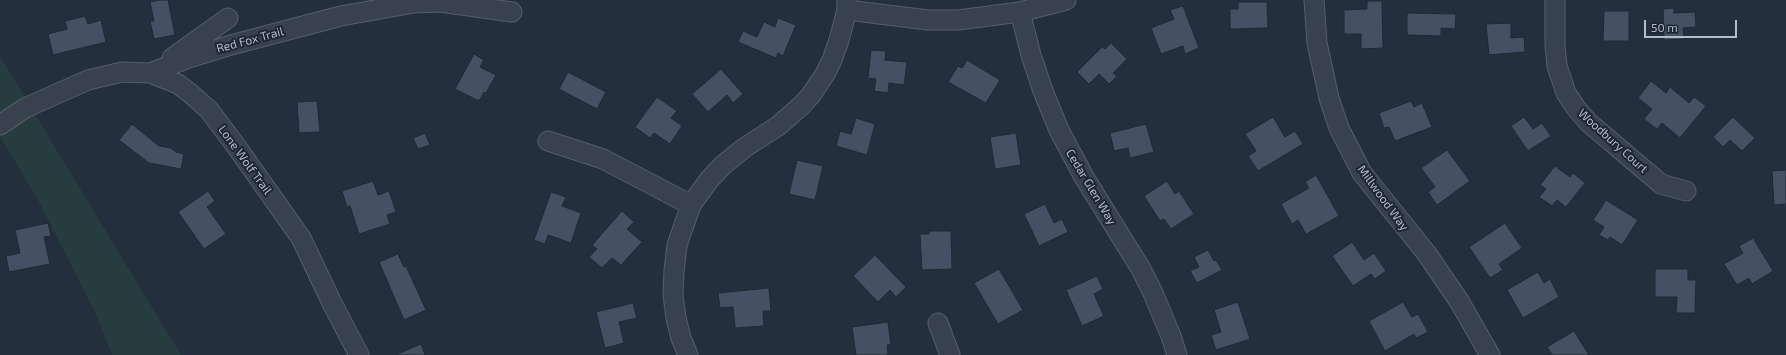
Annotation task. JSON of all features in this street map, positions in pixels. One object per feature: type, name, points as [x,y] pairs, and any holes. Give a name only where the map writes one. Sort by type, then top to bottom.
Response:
[{"type":"street","points":[[688,355],[676,318],[673,295],[677,246],[691,205],[723,164],[744,148],[778,126],[811,95],[825,74],[832,60],[839,40],[847,5],[928,20],[958,20],[1020,12],[1066,0]]},
{"type":"street","name":"Millwood Way","points":[[1314,0],[1317,43],[1329,98],[1339,128],[1362,173],[1402,225],[1427,254],[1459,301],[1490,355]]},
{"type":"street","name":"Woodbury Court","points":[[1555,0],[1554,45],[1557,66],[1566,92],[1576,108],[1588,122],[1661,184],[1686,191]]},
{"type":"street","name":"Red Fox Trail","points":[[0,125],[26,108],[88,80],[122,72],[150,73],[189,58],[231,45],[341,16],[396,5],[440,2],[512,12]]},
{"type":"street","name":"Cedar Glen Way","points":[[1020,12],[1038,76],[1059,130],[1084,177],[1141,269],[1162,314],[1177,355]]},
{"type":"street","points":[[150,73],[228,18]]},
{"type":"street","name":"Lone Wolf Trail","points":[[150,73],[178,84],[191,94],[209,110],[236,146],[301,238],[359,355]]},
{"type":"street","points":[[548,141],[603,159],[691,205]]},
{"type":"street","points":[[938,323],[950,355]]},
{"type":"green space","points":[[0,56],[181,355],[112,355],[96,314],[38,200],[0,136]]},
{"type":"building","points":[[168,0],[175,35],[154,39],[150,21],[154,21],[150,2]]},
{"type":"building","points":[[1367,1],[1382,1],[1383,48],[1361,49],[1361,34],[1344,34],[1344,10],[1367,9]]},
{"type":"building","points":[[1238,2],[1267,2],[1268,28],[1230,29],[1230,9],[1238,9]]},
{"type":"building","points":[[1183,6],[1199,48],[1185,54],[1183,46],[1161,54],[1151,28],[1174,19],[1170,10]]},
{"type":"building","points":[[1674,8],[1674,13],[1695,12],[1696,27],[1683,28],[1684,39],[1664,40],[1663,9]]},
{"type":"building","points":[[1604,11],[1629,11],[1629,41],[1603,41]]},
{"type":"building","points":[[1407,13],[1456,14],[1455,29],[1441,28],[1441,36],[1407,35]]},
{"type":"building","points":[[85,16],[88,24],[101,20],[106,42],[53,55],[48,34],[67,29],[65,21]]},
{"type":"building","points":[[778,18],[796,25],[783,56],[778,53],[776,58],[738,42],[743,31],[757,37],[764,22],[775,27]]},
{"type":"building","points":[[1511,23],[1511,38],[1524,37],[1525,52],[1489,55],[1486,24]]},
{"type":"building","points":[[1111,43],[1127,59],[1113,73],[1117,76],[1109,84],[1099,74],[1089,84],[1077,72],[1102,47],[1105,49]]},
{"type":"building","points":[[871,50],[886,51],[885,60],[907,62],[904,85],[889,83],[888,93],[874,91],[876,79],[868,78]]},
{"type":"building","points":[[474,54],[484,60],[480,67],[496,75],[486,93],[484,92],[479,101],[455,89]]},
{"type":"building","points":[[967,60],[1000,80],[986,103],[948,82],[958,66],[962,68]]},
{"type":"building","points":[[721,69],[743,94],[733,103],[727,95],[708,112],[692,94]]},
{"type":"building","points":[[568,72],[606,92],[597,109],[559,89]]},
{"type":"building","points":[[1651,81],[1666,93],[1670,87],[1689,103],[1694,97],[1706,106],[1680,138],[1662,123],[1657,129],[1644,119],[1652,109],[1638,98]]},
{"type":"building","points":[[657,97],[677,111],[671,118],[682,126],[670,144],[654,133],[650,138],[635,127]]},
{"type":"building","points":[[317,101],[320,132],[299,133],[297,102]]},
{"type":"building","points":[[1411,101],[1414,107],[1422,103],[1432,127],[1395,141],[1389,127],[1384,128],[1379,113]]},
{"type":"building","points":[[1273,117],[1285,137],[1295,131],[1303,144],[1258,171],[1248,156],[1256,151],[1245,134]]},
{"type":"building","points":[[1524,117],[1533,129],[1542,123],[1551,136],[1528,151],[1511,126]]},
{"type":"building","points":[[1733,117],[1755,138],[1742,151],[1730,140],[1723,147],[1713,137]]},
{"type":"building","points":[[856,118],[875,124],[867,155],[836,146],[840,131],[851,134]]},
{"type":"building","points":[[132,124],[159,146],[171,148],[176,152],[184,154],[181,169],[149,163],[119,140]]},
{"type":"building","points":[[1146,124],[1154,152],[1130,158],[1128,148],[1114,151],[1110,133]]},
{"type":"building","points":[[425,133],[430,145],[418,149],[413,138]]},
{"type":"building","points":[[1016,133],[1021,165],[995,169],[990,137]]},
{"type":"building","points":[[1447,150],[1470,181],[1437,205],[1428,192],[1435,187],[1421,168]]},
{"type":"building","points":[[797,160],[823,166],[815,200],[789,194]]},
{"type":"building","points":[[1555,166],[1570,177],[1573,173],[1585,183],[1566,207],[1557,200],[1552,206],[1539,197],[1546,189],[1540,185]]},
{"type":"building","points":[[1786,170],[1786,204],[1774,205],[1772,171]]},
{"type":"building","points":[[1316,175],[1339,216],[1306,234],[1298,220],[1292,224],[1281,204],[1309,188],[1305,182]]},
{"type":"building","points":[[373,181],[378,195],[389,191],[396,212],[387,215],[390,224],[359,234],[350,206],[347,207],[342,191]]},
{"type":"building","points":[[1167,181],[1175,194],[1179,191],[1194,214],[1171,229],[1164,219],[1160,221],[1144,196]]},
{"type":"building","points":[[208,191],[215,201],[207,207],[226,234],[204,249],[178,212]]},
{"type":"building","points":[[551,192],[566,197],[562,206],[581,213],[571,243],[548,235],[545,244],[534,240]]},
{"type":"building","points":[[1606,200],[1638,220],[1622,245],[1610,237],[1608,240],[1599,235],[1604,227],[1593,220]]},
{"type":"building","points":[[1045,204],[1054,223],[1062,219],[1068,232],[1039,246],[1024,214]]},
{"type":"building","points":[[622,211],[634,222],[627,229],[642,242],[621,265],[612,258],[602,268],[589,257],[597,249],[592,245]]},
{"type":"building","points":[[48,223],[51,236],[44,237],[50,264],[9,272],[6,256],[20,253],[15,230]]},
{"type":"building","points":[[1505,223],[1522,248],[1499,264],[1503,270],[1490,278],[1469,247]]},
{"type":"building","points":[[929,231],[951,231],[952,269],[922,270],[920,234],[929,234]]},
{"type":"building","points":[[1753,238],[1773,271],[1752,284],[1749,278],[1737,285],[1724,264],[1743,253],[1739,246]]},
{"type":"building","points":[[1352,242],[1364,260],[1374,253],[1386,271],[1375,279],[1371,274],[1353,286],[1332,256]]},
{"type":"building","points":[[1208,250],[1214,261],[1216,260],[1222,270],[1197,283],[1190,271],[1199,267],[1194,257]]},
{"type":"building","points":[[398,254],[404,267],[406,266],[426,310],[404,320],[379,262]]},
{"type":"building","points":[[875,255],[906,287],[896,297],[890,290],[878,302],[853,276]]},
{"type":"building","points":[[999,269],[1023,310],[998,324],[974,283]]},
{"type":"building","points":[[1655,269],[1688,269],[1688,280],[1696,280],[1695,313],[1676,313],[1677,297],[1655,297]]},
{"type":"building","points":[[1538,272],[1544,283],[1550,279],[1559,297],[1523,318],[1507,290]]},
{"type":"building","points":[[1097,276],[1103,289],[1094,294],[1104,316],[1082,326],[1066,290]]},
{"type":"building","points":[[769,288],[771,311],[763,311],[764,326],[735,328],[733,307],[720,308],[718,293]]},
{"type":"building","points":[[1238,302],[1250,339],[1216,350],[1211,335],[1221,332],[1214,310]]},
{"type":"building","points":[[1403,302],[1412,317],[1418,314],[1428,332],[1416,338],[1414,334],[1385,351],[1369,321]]},
{"type":"building","points":[[633,303],[637,318],[619,322],[624,343],[605,348],[596,312]]},
{"type":"building","points":[[888,322],[891,345],[887,345],[888,355],[856,355],[852,327]]},
{"type":"building","points":[[1574,331],[1589,355],[1552,355],[1547,347]]},
{"type":"building","points":[[421,344],[425,355],[395,355]]}]
